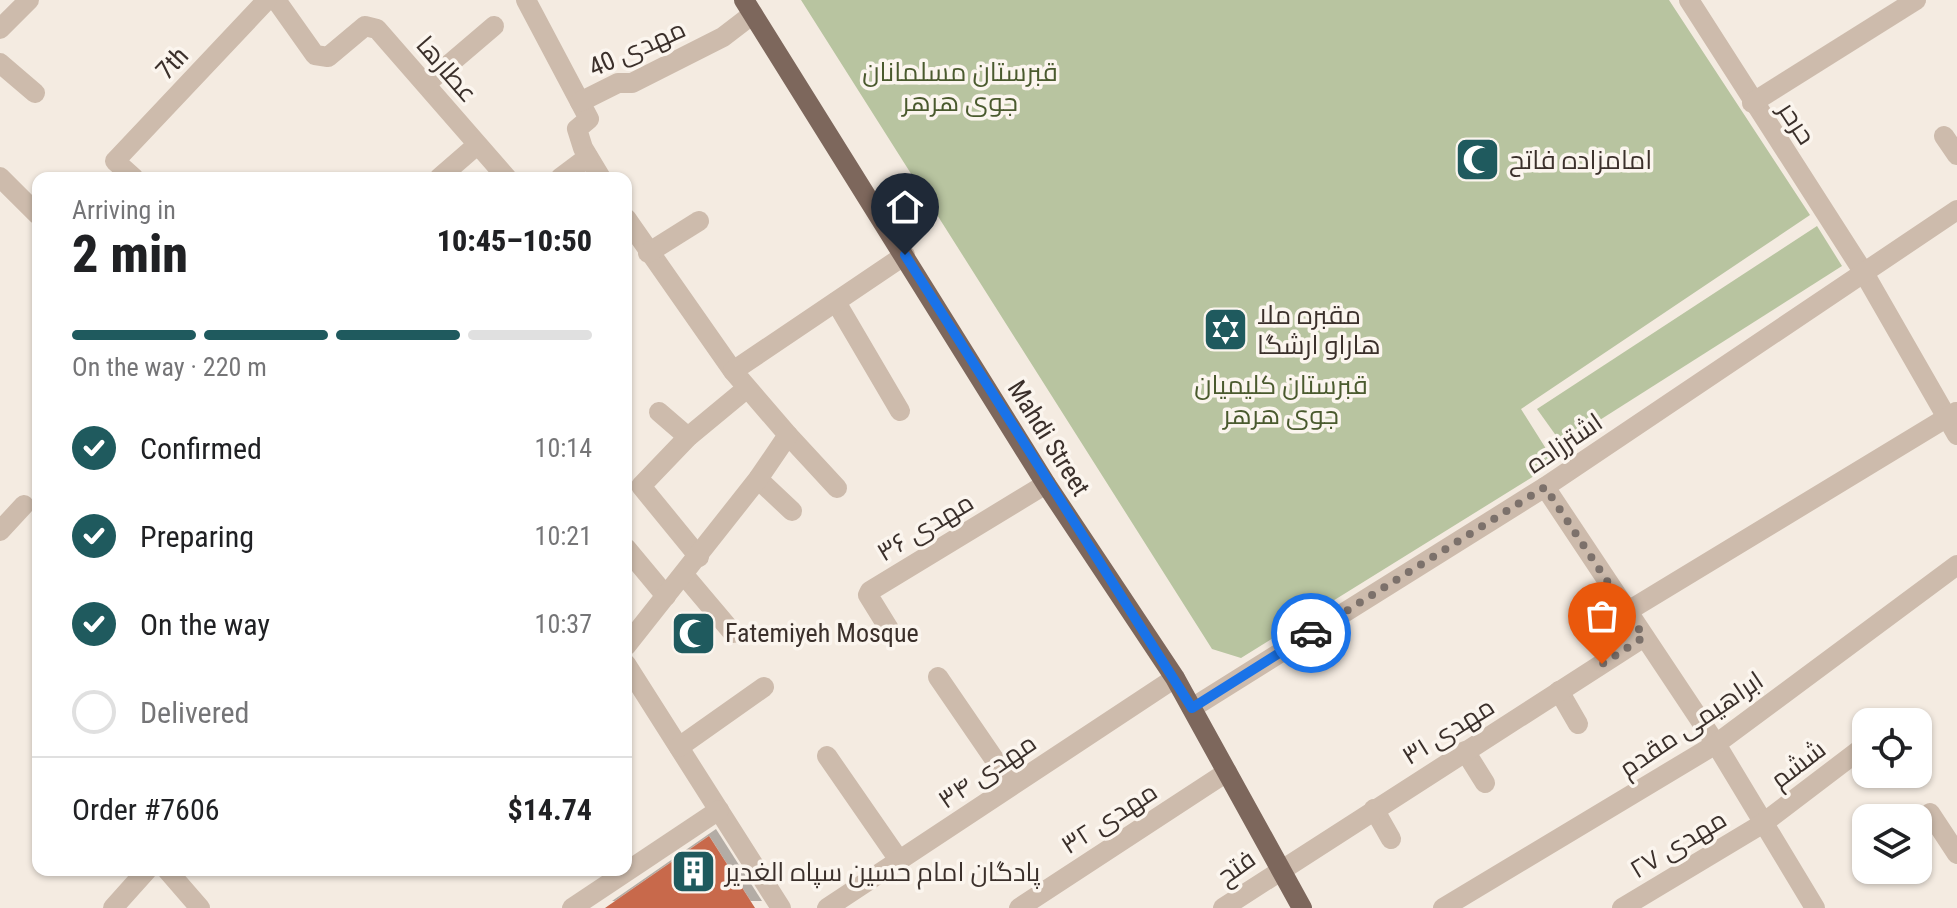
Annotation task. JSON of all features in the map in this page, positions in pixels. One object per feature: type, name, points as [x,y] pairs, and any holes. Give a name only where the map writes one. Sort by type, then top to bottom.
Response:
[{"type":"main road","name":"Mahdi Street","points":[[748,7],[1046,484],[1175,678],[1302,908]]},
{"type":"street","points":[[0,29],[29,0]]},
{"type":"street","name":"7th","points":[[127,172],[115,161],[267,0]]},
{"type":"street","name":"عطارها","points":[[276,0],[315,55],[328,57],[365,26],[377,29],[502,172]]},
{"type":"street","points":[[526,0],[589,119],[577,129],[585,153],[597,172]]},
{"type":"street","name":"حرحر","points":[[1689,0],[1952,414],[1957,435]]},
{"type":"street","points":[[1752,103],[1916,0]]},
{"type":"street","name":"مهدی 40","points":[[580,102],[618,83],[632,83],[723,37],[748,7]]},
{"type":"street","points":[[426,84],[494,26]]},
{"type":"street","points":[[0,63],[35,93]]},
{"type":"street","points":[[1944,136],[1957,155]]},
{"type":"street","points":[[446,172],[477,145]]},
{"type":"street","points":[[566,172],[585,153]]},
{"type":"street","points":[[0,177],[32,209]]},
{"type":"street","name":"اشترزاده","points":[[1192,708],[1545,487],[1957,210]]},
{"type":"street","points":[[648,253],[699,221]]},
{"type":"street","points":[[632,228],[746,389],[837,488]]},
{"type":"street","points":[[733,371],[905,255]]},
{"type":"street","points":[[836,302],[900,411]]},
{"type":"street","points":[[699,557],[641,489],[643,482],[688,437],[746,389]]},
{"type":"street","points":[[659,412],[688,437]]},
{"type":"street","points":[[1628,611],[1952,414]]},
{"type":"street","points":[[632,638],[699,557],[788,435]]},
{"type":"street","points":[[758,479],[792,511]]},
{"type":"street","name":"مهدی ۳۶","points":[[889,629],[868,595],[870,591],[1046,484]]},
{"type":"street","points":[[1545,487],[1716,744],[1815,908]]},
{"type":"street","points":[[0,531],[23,504],[32,514]]},
{"type":"street","points":[[632,555],[666,596]]},
{"type":"street","name":"ابراهیمی مقدم","points":[[1443,908],[1716,744],[1957,565]]},
{"type":"street","points":[[684,575],[733,633]]},
{"type":"street","name":"مهدی ۳۱","points":[[1279,869],[1644,637]]},
{"type":"street","points":[[632,673],[781,908]]},
{"type":"street","points":[[938,677],[1012,785]]},
{"type":"street","name":"مهدی ۳۴","points":[[827,908],[1175,678]]},
{"type":"street","points":[[679,747],[764,687]]},
{"type":"street","points":[[1559,691],[1578,724]]},
{"type":"street","points":[[1465,751],[1485,783]]},
{"type":"street","points":[[827,756],[899,860]]},
{"type":"street","name":"ششم","points":[[1762,824],[1852,756]]},
{"type":"street","name":"مهدی ۳۲","points":[[1019,908],[1227,772]]},
{"type":"street","points":[[1374,809],[1391,839]]},
{"type":"street","points":[[632,868],[719,810]]},
{"type":"street","points":[[1932,816],[1957,854]]},
{"type":"street","name":"مهدی ۲۷","points":[[1622,908],[1762,824]]},
{"type":"street","name":"فتح","points":[[1223,908],[1279,869]]},
{"type":"street","points":[[113,908],[142,876]]},
{"type":"street","points":[[172,876],[200,908]]},
{"type":"street","points":[[572,908],[620,876]]},
{"type":"green space","points":[[801,0],[1669,0],[1810,215],[1521,409],[1555,463],[1241,658],[1212,649]]},
{"type":"green space","points":[[1817,226],[1842,266],[1562,444],[1537,409]]},
{"type":"building","name":"پادگان امام حسین سپاه الغدیر","points":[[709,836],[755,908],[605,908]]},
{"type":"way so far","points":[[1311,633],[1545,487],[1644,637],[1602,664]]},
{"type":"place","name":"امامزاده فاتح","points":[[1478,160]]},
{"type":"place","name":"مقبره ملا هاراو ارشگا","points":[[1226,330]]},
{"type":"place","name":"Fatemiyeh Mosque","points":[[694,633]]},
{"type":"place","name":"پادگان امام حسین سپاه الغدیر","points":[[694,872]]},
{"type":"route","points":[[905,255],[1046,484],[1192,708],[1311,633]]},
{"type":"park label","name":"قبرستان مسلمانان جوی هرهر","points":[[960,87]]},
{"type":"park label","name":"قبرستان کلیمیان جوی هرهر","points":[[1281,400]]}]
